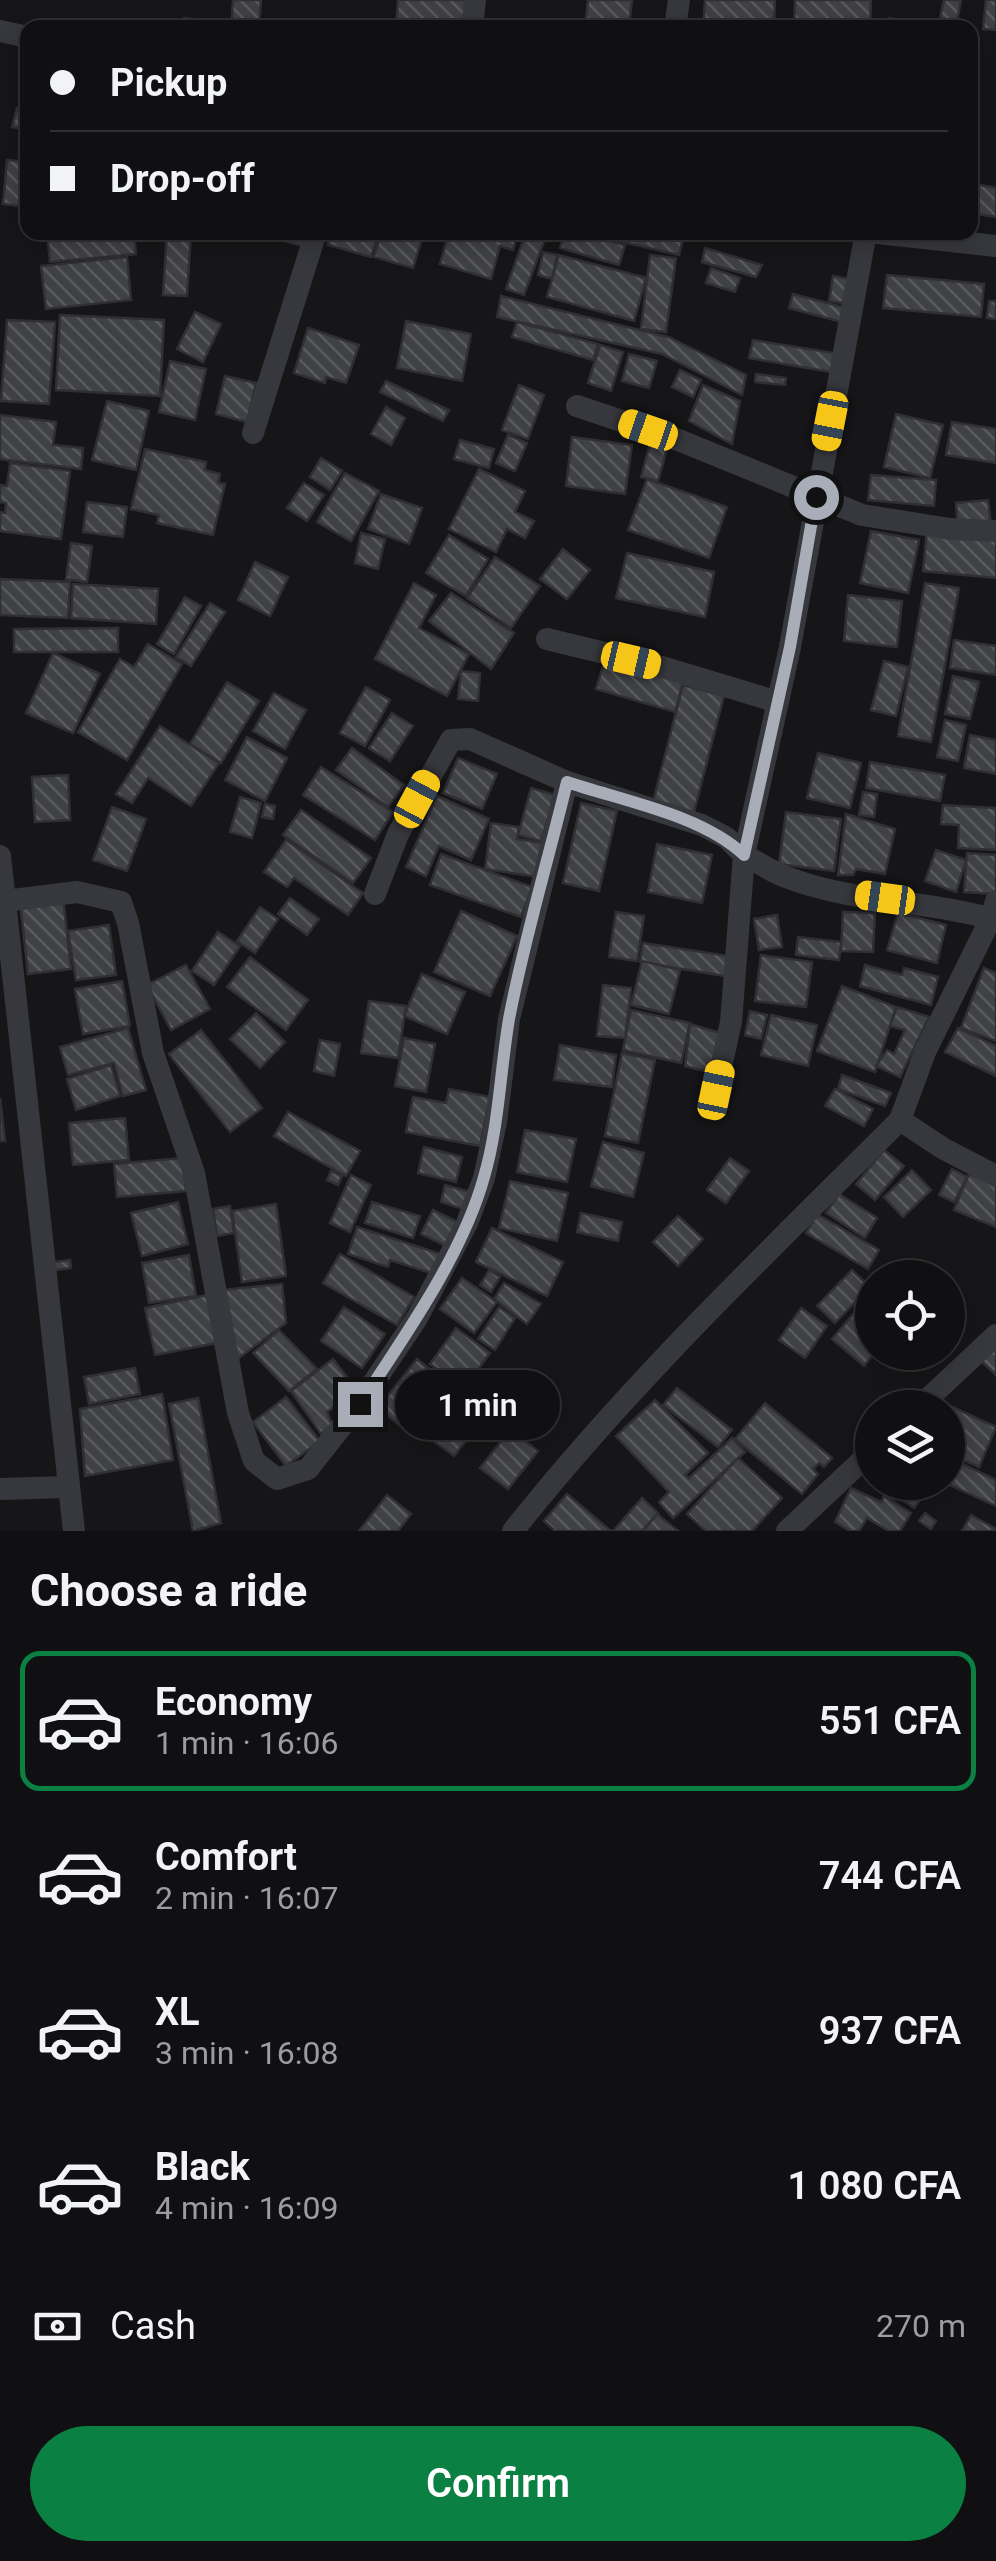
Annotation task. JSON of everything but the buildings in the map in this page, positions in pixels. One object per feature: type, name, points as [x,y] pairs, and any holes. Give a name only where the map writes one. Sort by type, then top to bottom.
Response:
[{"type":"street","points":[[253,433],[313,240]]},
{"type":"street","points":[[716,1090],[731,1022],[744,855],[778,702],[865,240]]},
{"type":"street","points":[[941,240],[996,246]]},
{"type":"street","points":[[577,406],[680,441],[875,518],[996,531]]},
{"type":"street","points":[[547,640],[662,667],[778,702]]},
{"type":"street","points":[[375,894],[398,834],[451,740],[470,739],[567,782],[702,825],[727,838],[744,855],[786,877],[831,889],[994,913],[925,1052],[900,1120],[688,1333],[552,1482],[513,1531]]},
{"type":"street","points":[[5,900],[76,892],[121,902],[153,1053],[194,1173],[238,1413],[254,1461],[277,1479],[308,1469],[360,1404],[416,1318],[468,1223],[484,1178],[510,1019],[567,782]]},
{"type":"street","points":[[0,856],[74,1531]]},
{"type":"street","points":[[900,1120],[944,1150],[996,1176]]},
{"type":"street","points":[[937,1390],[996,1335]]},
{"type":"street","points":[[790,1530],[855,1468]]},
{"type":"street","points":[[0,1489],[68,1487]]},
{"type":"route","points":[[360,1404],[416,1318],[468,1223],[484,1178],[510,1019],[567,782],[702,825],[727,838],[744,855],[790,647],[816,497]]}]
